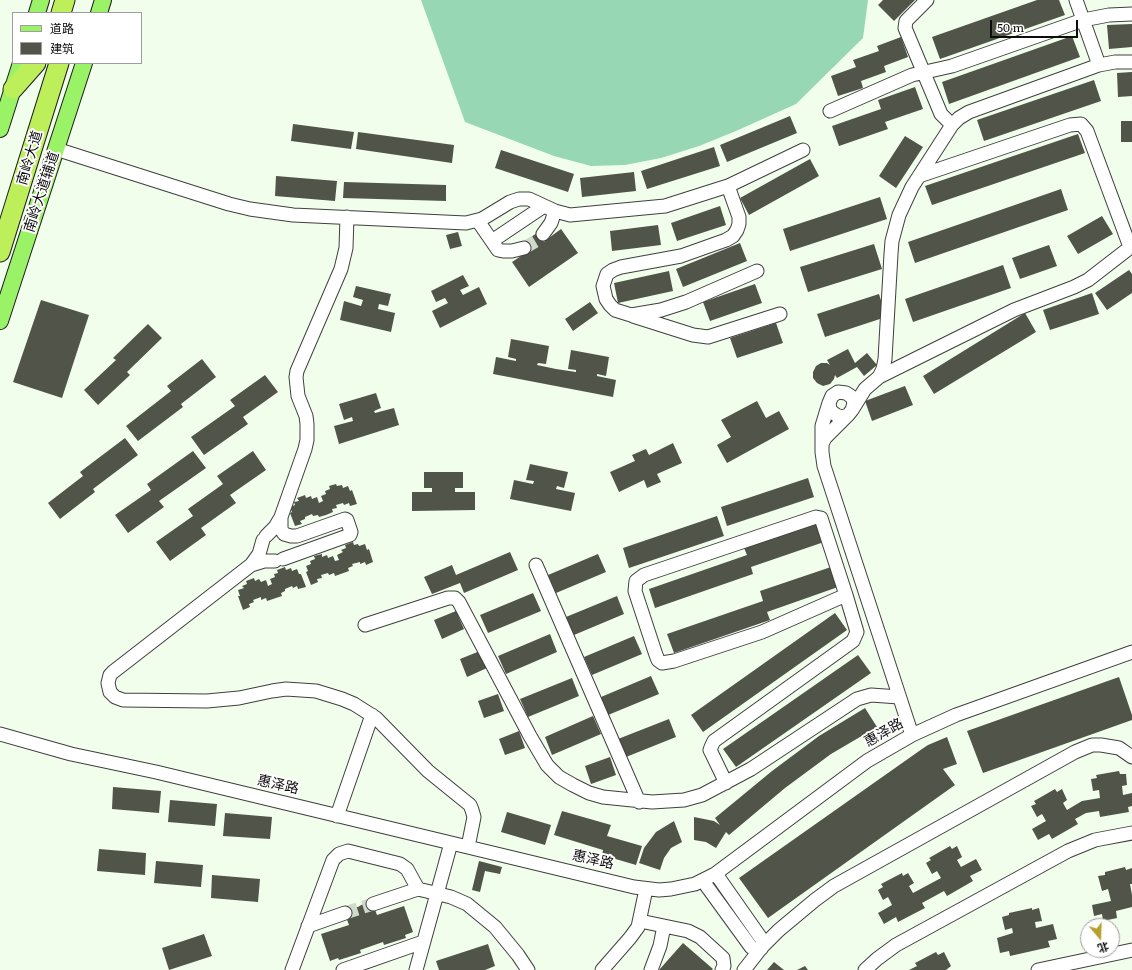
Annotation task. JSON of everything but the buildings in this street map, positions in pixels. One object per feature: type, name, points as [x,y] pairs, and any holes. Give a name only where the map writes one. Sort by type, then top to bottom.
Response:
[{"type":"highway","points":[[61,12],[65,0]]},
{"type":"highway","points":[[74,12],[78,0]]},
{"type":"highway","points":[[13,88],[35,64]]},
{"type":"highway","name":"南岭大道","points":[[0,209],[45,64]]},
{"type":"highway","name":"南岭大道","points":[[0,252],[59,64]]},
{"type":"main road","points":[[37,12],[41,0]]},
{"type":"main road","points":[[99,12],[103,0]]},
{"type":"main road","points":[[0,129],[21,64]]},
{"type":"main road","name":"南岭大道辅道","points":[[0,321],[84,64]]},
{"type":"street","points":[[927,0],[909,17],[905,25],[906,32],[941,114],[952,125]]},
{"type":"street","points":[[1076,0],[1099,65]]},
{"type":"street","points":[[830,111],[900,80],[923,72],[952,66],[1083,20],[1109,15],[1132,14]]},
{"type":"street","points":[[822,444],[825,438],[850,412],[861,394],[876,380],[883,369],[886,354],[892,241],[899,216],[919,176],[952,125],[959,118],[969,112],[1099,65],[1115,62],[1132,62]]},
{"type":"street","points":[[912,735],[824,466],[822,426],[832,396],[838,392],[858,389],[1014,310],[1074,287],[1088,280],[1131,246],[1087,131],[1081,124],[1070,125],[919,176]]},
{"type":"street","points":[[56,149],[229,204],[278,213],[466,223],[478,221],[514,200],[529,199],[549,209],[570,214],[665,206],[728,186],[803,150]]},
{"type":"street","points":[[728,186],[739,217],[737,230],[732,236],[726,240],[688,254],[621,267],[613,270],[607,274],[604,286],[606,299],[616,310],[693,335],[708,337],[780,314]]},
{"type":"street","points":[[543,234],[551,223],[549,209]]},
{"type":"street","points":[[492,241],[549,209]]},
{"type":"street","points":[[293,542],[280,525],[281,517],[307,440],[306,416],[298,396],[296,377],[341,269],[346,248],[347,217]]},
{"type":"street","points":[[478,221],[496,248],[500,251],[512,251],[524,248]]},
{"type":"street","points":[[631,315],[678,305],[757,271]]},
{"type":"street","points":[[829,403],[830,410],[836,415],[842,417],[850,412],[854,404],[852,397],[846,393],[838,392]]},
{"type":"street","points":[[726,783],[710,750],[714,741],[853,641],[857,632],[846,595],[821,518],[816,516],[644,576],[636,581],[634,585],[635,591],[656,655],[658,660],[662,663],[674,661],[762,632],[846,595]]},
{"type":"street","points":[[279,560],[268,558],[264,554],[262,545],[265,538],[275,527],[281,517]]},
{"type":"street","points":[[293,542],[275,532],[265,538],[259,554],[251,565],[110,675],[108,683],[112,695],[123,700],[194,702],[226,700],[272,691],[301,689],[316,691],[354,704],[386,727],[404,748],[428,771],[470,805],[474,817],[468,847]]},
{"type":"street","points":[[251,565],[264,561],[279,560],[289,554],[293,542]]},
{"type":"street","points":[[536,565],[639,802]]},
{"type":"street","points":[[365,625],[448,598],[455,598],[459,602],[526,730],[546,764],[559,777],[589,793],[603,797],[639,802],[684,800],[702,795],[726,783],[757,764],[857,699],[871,695],[899,696]]},
{"type":"street","name":"惠泽路","points":[[0,734],[71,754],[156,772],[646,889],[671,889],[684,887],[703,881],[716,874],[867,761],[912,735],[956,715],[1132,652]]},
{"type":"street","points":[[337,816],[372,716]]},
{"type":"street","points":[[747,966],[761,943],[797,914],[841,882],[1075,752],[1092,745],[1101,745],[1119,748],[1132,757]]},
{"type":"street","points":[[865,970],[886,951],[1076,846],[1095,840],[1132,833]]},
{"type":"street","points":[[416,970],[451,843]]},
{"type":"street","points":[[292,970],[332,860],[335,856],[343,852],[353,852],[403,865],[418,889]]},
{"type":"street","points":[[716,874],[761,943]]},
{"type":"street","points":[[703,881],[761,943]]},
{"type":"street","points":[[373,904],[418,889],[451,896],[482,914],[496,926],[508,940],[528,970]]},
{"type":"street","points":[[602,970],[634,933],[640,921],[646,889]]},
{"type":"street","points":[[308,926],[345,914]]},
{"type":"street","points":[[640,921],[688,931],[700,937],[723,958],[724,966],[722,970]]},
{"type":"street","points":[[651,970],[660,946],[664,926]]},
{"type":"street","points":[[344,970],[423,942]]},
{"type":"street","points":[[1038,970],[1132,950]]},
{"type":"street","points":[[878,970],[882,957],[886,951]]},
{"type":"green space","points":[[421,0],[868,0],[863,38],[796,104],[699,146],[661,158],[625,165],[591,166],[554,156],[465,122]]},
{"type":"tunnel","points":[[524,248],[536,241],[543,234]]},
{"type":"tunnel","points":[[345,913],[373,904]]}]
